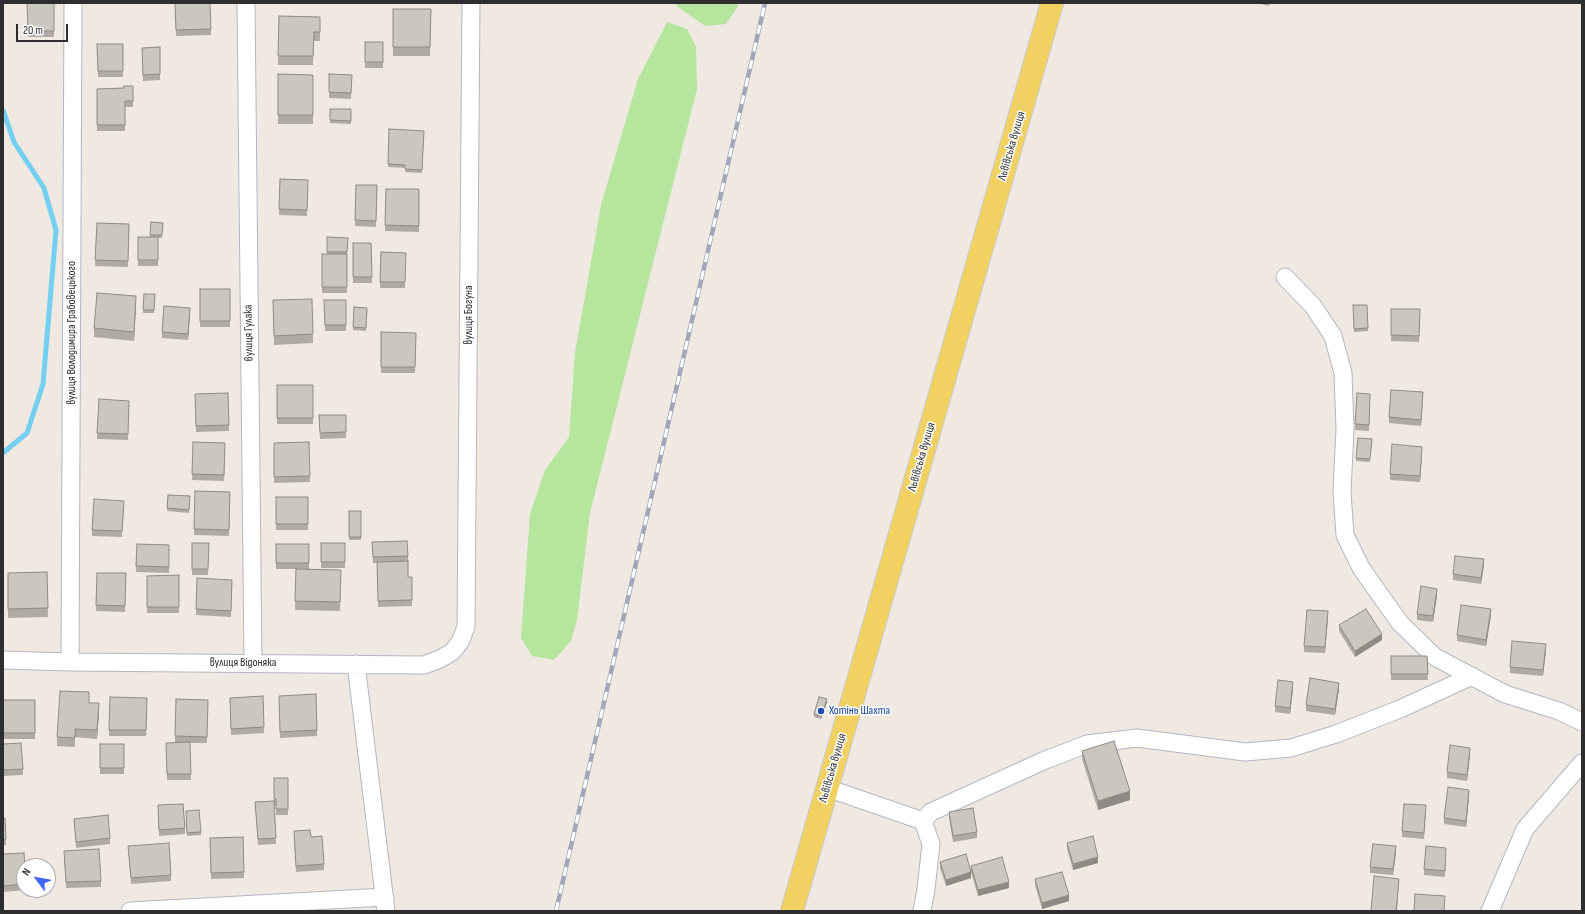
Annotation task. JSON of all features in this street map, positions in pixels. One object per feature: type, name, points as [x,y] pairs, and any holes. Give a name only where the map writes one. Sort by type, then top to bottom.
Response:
[{"type":"main road","name":"Львівська вулиця","points":[[792,911],[1052,3]]},
{"type":"street","name":"вулиця Володимира Грабовецького","points":[[70,662],[73,3]]},
{"type":"street","name":"вулиця Гулака","points":[[246,3],[253,663]]},
{"type":"street","name":"вулиця Богуна","points":[[466,627],[472,3]]},
{"type":"street","points":[[1285,277],[1313,306],[1333,336],[1343,373],[1345,429],[1342,492],[1345,535],[1361,568],[1400,623],[1435,657],[1505,694],[1559,711],[1582,722]]},
{"type":"street","name":"вулиця Відоняка","points":[[3,660],[70,662],[424,665],[440,659],[452,652],[460,642],[466,627]]},
{"type":"street","points":[[130,911],[385,904],[356,664]]},
{"type":"street","points":[[923,821],[931,812],[1043,761],[1087,744],[1136,738],[1245,752],[1291,748],[1336,734],[1400,709],[1472,676]]},
{"type":"street","points":[[1490,911],[1525,829],[1582,763]]},
{"type":"street","points":[[827,788],[923,821],[932,844],[922,911]]},
{"type":"green space","points":[[675,3],[739,3],[726,24],[705,26],[678,7]]},
{"type":"green space","points":[[667,22],[687,29],[696,47],[697,89],[590,513],[577,620],[571,641],[554,660],[532,656],[521,638],[530,514],[545,470],[569,437],[575,353],[601,205],[638,79]]},
{"type":"building","points":[[27,3],[54,3],[54,31],[28,31]]},
{"type":"building","points":[[175,3],[210,3],[211,29],[176,30]]},
{"type":"building","points":[[393,9],[431,9],[430,47],[393,47]]},
{"type":"building","points":[[279,16],[320,17],[320,32],[314,32],[313,56],[278,56]]},
{"type":"building","points":[[365,42],[383,42],[383,62],[365,62]]},
{"type":"building","points":[[97,44],[123,44],[123,71],[98,71]]},
{"type":"building","points":[[160,47],[160,74],[143,75],[142,48]]},
{"type":"building","points":[[278,74],[313,75],[313,115],[278,115]]},
{"type":"building","points":[[329,74],[352,75],[351,93],[329,92]]},
{"type":"building","points":[[124,86],[133,86],[133,101],[125,101],[125,125],[97,125],[97,89],[124,88]]},
{"type":"building","points":[[330,109],[351,109],[351,121],[330,120]]},
{"type":"building","points":[[389,129],[424,131],[422,170],[405,169],[405,165],[388,164]]},
{"type":"building","points":[[280,179],[308,180],[307,210],[279,209]]},
{"type":"building","points":[[356,185],[377,185],[376,221],[355,220]]},
{"type":"building","points":[[386,189],[419,189],[419,226],[385,225]]},
{"type":"building","points":[[151,222],[163,223],[162,235],[150,235]]},
{"type":"building","points":[[97,223],[129,224],[128,261],[95,260]]},
{"type":"building","points":[[138,237],[158,237],[158,260],[138,260]]},
{"type":"building","points":[[327,237],[348,238],[347,252],[327,252]]},
{"type":"building","points":[[353,243],[371,243],[372,277],[353,277]]},
{"type":"building","points":[[381,252],[406,253],[405,282],[380,282]]},
{"type":"building","points":[[322,254],[347,254],[347,287],[322,287]]},
{"type":"building","points":[[200,289],[230,289],[230,321],[200,321]]},
{"type":"building","points":[[97,293],[136,296],[134,332],[94,328]]},
{"type":"building","points":[[144,294],[155,294],[154,310],[143,310]]},
{"type":"building","points":[[312,299],[313,334],[274,336],[273,300]]},
{"type":"building","points":[[324,300],[346,300],[346,325],[325,325]]},
{"type":"building","points":[[1353,305],[1367,305],[1368,328],[1354,329]]},
{"type":"building","points":[[164,306],[190,308],[188,334],[162,332]]},
{"type":"building","points":[[354,307],[367,308],[366,328],[353,327]]},
{"type":"building","points":[[1391,309],[1420,309],[1419,336],[1391,335]]},
{"type":"building","points":[[381,332],[416,333],[415,367],[381,367]]},
{"type":"building","points":[[277,385],[313,385],[313,418],[277,418]]},
{"type":"building","points":[[1391,390],[1423,392],[1421,420],[1389,417]]},
{"type":"building","points":[[228,393],[229,425],[196,426],[195,394]]},
{"type":"building","points":[[1357,393],[1370,394],[1369,425],[1355,424]]},
{"type":"building","points":[[99,399],[129,401],[128,434],[97,433]]},
{"type":"building","points":[[319,415],[346,415],[346,432],[320,433]]},
{"type":"building","points":[[1358,438],[1372,439],[1370,459],[1356,458]]},
{"type":"building","points":[[193,442],[225,443],[224,475],[192,474]]},
{"type":"building","points":[[309,442],[310,476],[274,477],[274,443]]},
{"type":"building","points":[[1392,444],[1422,447],[1420,476],[1390,474]]},
{"type":"building","points":[[195,491],[230,492],[229,530],[194,529]]},
{"type":"building","points":[[168,495],[190,496],[189,510],[167,508]]},
{"type":"building","points":[[276,497],[308,497],[308,524],[276,524]]},
{"type":"building","points":[[94,499],[124,501],[122,531],[92,530]]},
{"type":"building","points":[[349,511],[361,511],[361,537],[349,537]]},
{"type":"building","points":[[407,541],[408,556],[373,557],[372,542]]},
{"type":"building","points":[[192,543],[209,543],[208,569],[192,569]]},
{"type":"building","points":[[321,543],[345,543],[345,562],[321,562]]},
{"type":"building","points":[[137,544],[169,545],[169,567],[136,566]]},
{"type":"building","points":[[276,544],[309,544],[309,563],[276,563]]},
{"type":"building","points":[[1455,556],[1484,559],[1481,578],[1453,574]]},
{"type":"building","points":[[408,561],[408,577],[412,577],[412,600],[378,601],[377,562]]},
{"type":"building","points":[[296,569],[341,570],[340,602],[295,601]]},
{"type":"building","points":[[47,572],[48,608],[8,609],[8,573]]},
{"type":"building","points":[[97,573],[126,573],[125,606],[96,605]]},
{"type":"building","points":[[179,575],[179,607],[147,607],[147,576]]},
{"type":"building","points":[[197,578],[232,580],[231,611],[196,609]]},
{"type":"building","points":[[1421,586],[1437,589],[1433,616],[1417,614]]},
{"type":"building","points":[[1461,605],[1491,609],[1486,640],[1457,635]]},
{"type":"building","points":[[1366,609],[1382,634],[1355,651],[1339,625]]},
{"type":"building","points":[[1307,610],[1328,611],[1325,647],[1304,646]]},
{"type":"building","points":[[1512,641],[1546,644],[1543,670],[1510,667]]},
{"type":"building","points":[[1391,656],[1427,656],[1428,674],[1391,674]]},
{"type":"building","points":[[1310,678],[1339,683],[1335,709],[1306,705]]},
{"type":"building","points":[[1278,680],[1293,682],[1290,708],[1275,706]]},
{"type":"building","points":[[60,691],[89,692],[89,703],[99,703],[97,730],[75,729],[75,738],[57,737]]},
{"type":"building","points":[[316,694],[317,730],[280,732],[279,696]]},
{"type":"building","points":[[263,696],[264,727],[231,729],[230,698]]},
{"type":"building","points":[[110,697],[147,698],[146,730],[109,730]]},
{"type":"building","points":[[819,697],[827,699],[821,716],[814,714]]},
{"type":"building","points":[[176,699],[208,700],[207,737],[175,736]]},
{"type":"building","points":[[3,700],[35,700],[35,733],[3,733]]},
{"type":"building","points":[[1114,741],[1130,791],[1098,801],[1082,751]]},
{"type":"building","points":[[190,742],[191,774],[167,774],[166,743]]},
{"type":"building","points":[[21,743],[23,769],[3,770],[3,744]]},
{"type":"building","points":[[100,744],[124,744],[124,768],[100,768]]},
{"type":"building","points":[[1450,745],[1470,748],[1467,775],[1447,772]]},
{"type":"building","points":[[274,778],[288,778],[288,809],[276,809],[276,799],[274,799]]},
{"type":"building","points":[[1448,787],[1469,790],[1466,821],[1444,818]]},
{"type":"building","points":[[274,801],[276,838],[258,839],[255,802]]},
{"type":"building","points":[[183,804],[185,828],[159,830],[158,805]]},
{"type":"building","points":[[1404,804],[1426,805],[1424,833],[1402,831]]},
{"type":"building","points":[[973,808],[977,832],[953,836],[949,812]]},
{"type":"building","points":[[199,810],[201,832],[187,833],[186,811]]},
{"type":"building","points":[[108,815],[110,838],[76,842],[74,819]]},
{"type":"building","points":[[3,818],[5,818],[6,839],[3,839]]},
{"type":"building","points":[[310,830],[311,837],[322,836],[324,864],[296,866],[294,831]]},
{"type":"building","points":[[1093,836],[1098,857],[1073,864],[1067,843]]},
{"type":"building","points":[[243,837],[244,872],[211,873],[210,838]]},
{"type":"building","points":[[169,843],[171,875],[131,878],[128,846]]},
{"type":"building","points":[[1373,844],[1396,846],[1393,869],[1370,867]]},
{"type":"building","points":[[1426,846],[1446,848],[1445,871],[1424,869]]},
{"type":"building","points":[[99,849],[101,881],[66,882],[64,851]]},
{"type":"building","points":[[24,853],[24,858],[16,858],[16,885],[3,886],[3,854]]},
{"type":"building","points":[[966,854],[971,872],[946,880],[940,862]]},
{"type":"building","points":[[1002,857],[1009,882],[978,890],[971,866]]},
{"type":"building","points":[[1062,872],[1069,895],[1042,903],[1035,879]]},
{"type":"building","points":[[1374,876],[1399,879],[1396,911],[1371,911]]},
{"type":"building","points":[[1415,894],[1445,896],[1444,911],[1414,911]]},
{"type":"waterway","points":[[3,110],[14,142],[44,188],[56,230],[43,384],[27,433],[3,453]]},
{"type":"railway","points":[[556,911],[765,3]]},
{"type":"place","name":"Хотінь Шахта","points":[[821,711]]}]
